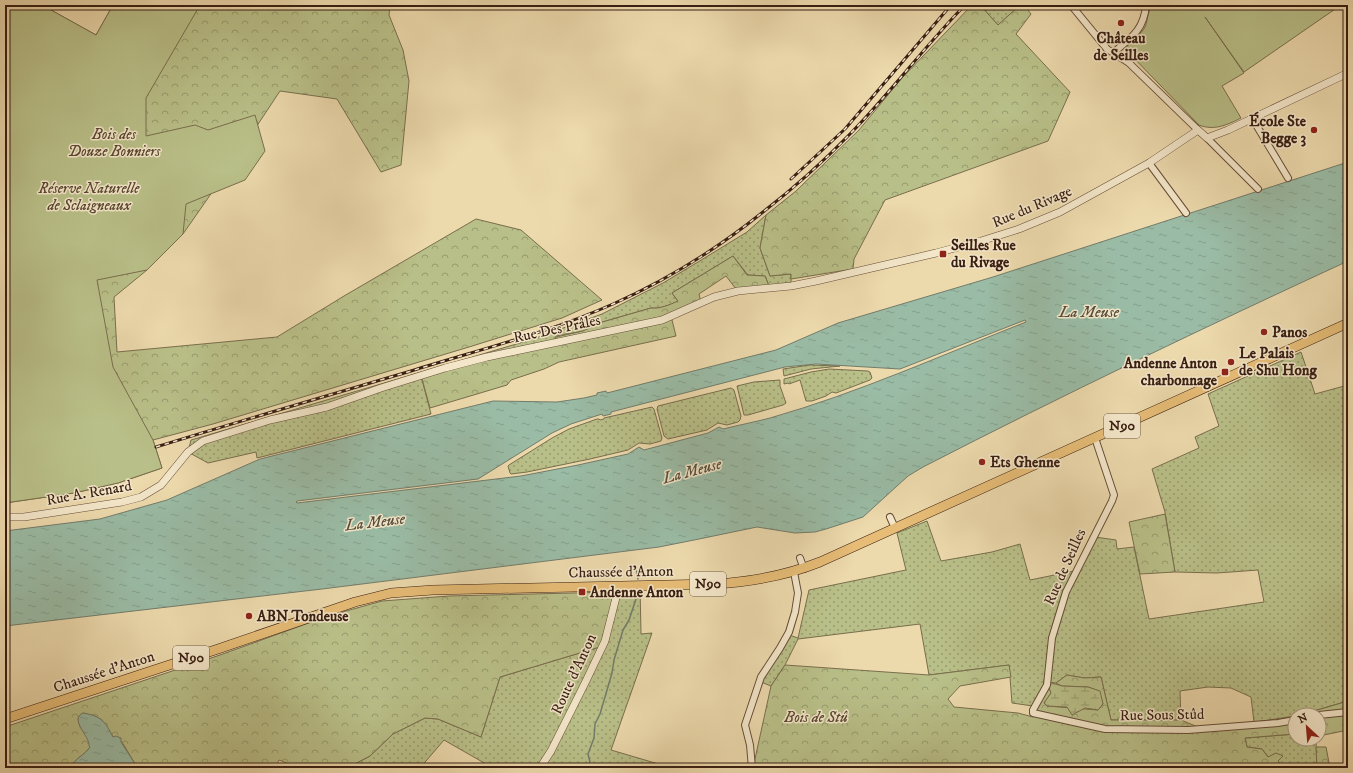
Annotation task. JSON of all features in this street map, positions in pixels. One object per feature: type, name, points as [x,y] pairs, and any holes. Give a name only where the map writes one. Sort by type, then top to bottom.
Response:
[{"type":"main road","name":"Chaussée d'Anton","points":[[5,720],[382,594],[405,591],[743,583],[794,572],[804,569],[1348,323]]},
{"type":"street","points":[[1071,5],[1107,49],[1129,63],[1258,189]]},
{"type":"street","points":[[1113,53],[1134,34],[1143,22],[1146,5]]},
{"type":"street","points":[[1207,138],[1228,130],[1348,72]]},
{"type":"street","points":[[1252,118],[1288,178]]},
{"type":"street","name":"Rue du Rivage","points":[[918,257],[981,241],[1053,215],[1149,163],[1198,130]]},
{"type":"street","points":[[1149,163],[1186,213]]},
{"type":"street","name":"Rue Des Prâles","points":[[203,441],[270,420],[327,407],[445,368],[487,357],[662,320],[714,297],[732,293],[791,286],[918,257]]},
{"type":"street","name":"Rue de Seilles","points":[[1033,710],[1047,685],[1052,638],[1066,592],[1114,495],[1095,438]]},
{"type":"street","name":"Rue A. Renard","points":[[5,517],[24,517],[122,502],[141,497],[160,485],[188,452],[203,441]]},
{"type":"street","points":[[890,517],[895,528]]},
{"type":"street","points":[[800,558],[804,569]]},
{"type":"street","points":[[752,768],[750,746],[745,725],[761,677],[789,632],[795,612],[798,593],[794,572]]},
{"type":"street","name":"Route d'Anton","points":[[540,768],[551,751],[605,641],[620,586]]},
{"type":"street","name":"Rue Sous Stûd","points":[[1033,710],[1033,713],[1038,715],[1105,729],[1188,730],[1287,721]]},
{"type":"street","points":[[1327,714],[1348,712]]},
{"type":"green space","name":"Bois des Douze Bonniers","points":[[5,5],[42,5],[96,35],[113,5],[390,5],[389,15],[403,50],[409,81],[401,165],[381,172],[337,99],[280,91],[183,234],[147,270],[114,297],[117,352],[277,337],[476,219],[521,230],[602,300],[562,318],[469,347],[213,424],[153,440],[162,468],[118,483],[74,493],[5,503]]},
{"type":"green space","name":"Réserve Naturelle de Sclaigneaux","points":[[5,5],[42,5],[96,35],[113,5],[200,5],[146,98],[146,136],[195,125],[208,130],[255,115],[265,151],[245,180],[186,204],[183,234],[147,270],[97,280],[113,367],[153,440],[162,468],[118,483],[74,493],[5,503]]},
{"type":"green space","points":[[972,5],[980,5],[998,25],[1020,5],[1024,5],[1031,14],[1016,34],[1070,92],[1048,141],[885,200],[854,259],[853,269],[791,279],[791,274],[770,276],[760,248],[766,215],[796,191],[859,130],[902,78]]},
{"type":"green space","points":[[980,5],[1020,5],[998,25]]},
{"type":"green space","points":[[1341,5],[1244,72],[1205,17],[1244,73],[1222,86],[1241,118],[1226,125],[1205,127],[1199,125],[1123,47],[1143,30],[1150,9],[1152,6]]},
{"type":"green space","points":[[766,215],[760,248],[770,276],[791,274],[791,283],[769,286],[765,276],[748,275],[733,256],[672,293],[678,301],[668,305],[658,308],[651,308],[599,323],[583,331],[556,336],[554,343],[421,376],[431,414],[257,458],[256,452],[208,463],[188,452],[191,440],[530,340],[602,314],[663,283],[698,262],[747,232]]},
{"type":"green space","points":[[733,256],[747,275],[765,276],[769,286],[736,289],[726,276],[699,294],[701,303],[671,316],[676,336],[559,362],[544,369],[511,380],[507,385],[430,408],[421,375],[554,343],[556,337],[583,331],[599,323],[651,308],[658,308],[668,305],[678,301],[672,293]]},
{"type":"green space","points":[[1301,352],[1315,394],[1348,385],[1348,701],[1327,707],[1287,707],[1287,718],[1254,722],[1251,697],[1231,688],[1208,687],[1180,691],[1181,720],[1111,720],[1101,677],[1084,678],[1067,675],[1056,683],[1049,682],[1053,644],[1061,612],[1095,537],[1116,540],[1117,549],[1134,547],[1149,619],[1264,602],[1258,570],[1217,573],[1175,572],[1165,512],[1152,469],[1199,448],[1195,437],[1219,426],[1208,394]]},
{"type":"green space","points":[[810,365],[840,366],[811,369],[784,376],[783,369]]},
{"type":"green space","points":[[829,369],[868,371],[870,372],[872,378],[836,393],[832,392],[812,401],[806,401],[800,380],[789,384],[784,384],[784,379]]},
{"type":"green space","points":[[780,380],[780,386],[786,403],[744,415],[737,386],[754,382]]},
{"type":"green space","points":[[731,388],[734,390],[741,416],[738,422],[727,425],[718,423],[707,430],[668,439],[664,436],[657,409],[658,406]]},
{"type":"green space","points":[[652,407],[654,409],[662,438],[661,441],[650,444],[639,443],[628,450],[590,459],[527,472],[510,473],[509,465],[569,429],[597,419],[600,420]]},
{"type":"green space","points":[[1165,514],[1175,572],[1140,574],[1129,522]]},
{"type":"green space","points":[[927,521],[941,561],[992,552],[1020,544],[1030,580],[1074,571],[1062,594],[1052,627],[1043,688],[1033,706],[1012,703],[1009,665],[929,675],[920,624],[798,639],[785,665],[771,686],[761,682],[789,635],[798,638],[809,590],[906,570],[897,533]]},
{"type":"green space","points":[[619,586],[640,586],[641,634],[652,633],[611,750],[672,768],[493,768],[444,740],[420,768],[347,768],[370,756],[393,734],[425,718],[438,719],[481,737],[500,677],[603,646]]},
{"type":"green space","points":[[614,592],[603,646],[500,677],[481,737],[438,719],[425,718],[393,734],[370,756],[347,768],[331,768],[325,764],[309,768],[296,768],[279,760],[275,768],[142,768],[137,767],[122,742],[113,737],[102,720],[95,716],[83,713],[78,719],[80,727],[88,737],[90,747],[75,761],[70,768],[5,768],[5,727],[220,655],[328,616],[382,601],[449,596]]},
{"type":"green space","name":"Bois de Stû","points":[[785,665],[929,675],[1009,665],[1011,677],[960,686],[948,699],[954,707],[1018,713],[1033,717],[1048,685],[1051,693],[1044,703],[1047,706],[1098,710],[1103,704],[1099,691],[1088,687],[1062,686],[1056,683],[1067,675],[1084,678],[1101,677],[1111,720],[1181,720],[1205,730],[1287,717],[1287,735],[1245,738],[1247,747],[1262,749],[1268,757],[1276,753],[1283,756],[1278,761],[1282,766],[1251,768],[753,768],[771,686]]},
{"type":"green space","points":[[1049,682],[1062,686],[1088,687],[1100,691],[1103,704],[1098,710],[1085,708],[1072,715],[1067,707],[1047,706],[1044,703],[1051,693],[1048,685]]},
{"type":"green space","points":[[1348,701],[1348,730],[1327,734],[1327,707]]},
{"type":"green space","points":[[1287,735],[1287,747],[1316,747],[1317,768],[1251,768],[1282,766],[1278,761],[1268,757],[1262,749],[1247,747],[1245,738]]},
{"type":"green space","points":[[1316,747],[1326,747],[1330,768],[1317,768]]},
{"type":"water","name":"La Meuse","points":[[1348,162],[1348,261],[1134,362],[923,467],[908,476],[863,517],[815,532],[795,533],[757,527],[659,547],[322,589],[5,626],[5,531],[100,519],[167,500],[260,459],[493,401],[557,402],[584,398],[597,395],[597,393],[606,391],[607,393],[776,350],[838,323],[993,277]],"holes":[[[1025,320],[1026,322],[900,373],[803,408],[770,418],[723,429],[719,427],[708,433],[644,450],[639,447],[628,454],[521,476],[296,502],[478,479],[552,433],[571,424],[602,414],[603,416],[611,414],[611,412],[785,367],[816,364],[900,369]]]},
{"type":"water","points":[[83,713],[102,720],[113,737],[116,736],[121,738],[121,742],[137,767],[142,768],[70,768],[75,761],[90,747],[78,720],[79,716]]},
{"type":"waterway","points":[[636,568],[638,579]]},
{"type":"waterway","points":[[588,768],[590,762],[588,754],[594,738],[595,724],[600,714],[623,630],[629,620],[636,599]]},
{"type":"railway","points":[[791,179],[845,129],[951,5]]},
{"type":"railway","points":[[156,447],[563,324],[613,304],[653,285],[728,239],[775,203],[808,174],[866,117],[965,5]]},
{"type":"place","name":"Château de Seilles","points":[[1121,23]]},
{"type":"place","name":"École Ste Begge 3","points":[[1314,130]]},
{"type":"place","name":"Seilles Rue du Rivage","points":[[943,254]]},
{"type":"place","name":"Panos","points":[[1264,332]]},
{"type":"place","name":"Le Palais de Shu Hong","points":[[1231,362]]},
{"type":"place","name":"Andenne Anton charbonnage","points":[[1225,372]]},
{"type":"place","name":"Ets Ghenne","points":[[982,462]]},
{"type":"place","name":"Andenne Anton","points":[[582,592]]},
{"type":"place","name":"ABN Tondeuse","points":[[249,616]]}]
